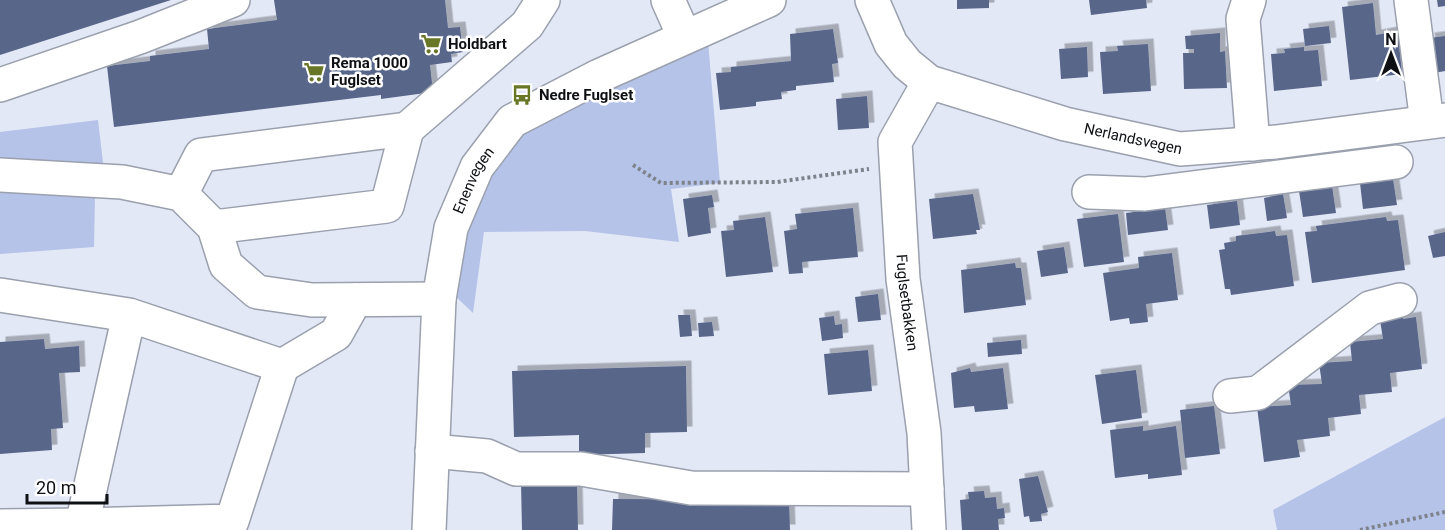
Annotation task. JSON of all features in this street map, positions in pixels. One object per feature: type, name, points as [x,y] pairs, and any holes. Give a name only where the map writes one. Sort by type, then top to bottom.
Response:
[{"type":"street","points":[[0,85],[140,37],[233,0]]},
{"type":"street","points":[[181,194],[201,155],[407,129],[527,25],[543,0]]},
{"type":"street","points":[[668,0],[684,36]]},
{"type":"street","name":"Enenvegen","points":[[429,530],[439,299],[451,228],[477,167],[512,121],[599,76],[684,36],[769,0]]},
{"type":"street","name":"Nerlandsvegen","points":[[872,0],[891,44],[907,64],[928,82],[1065,124],[1180,149],[1253,144],[1436,121]]},
{"type":"street","points":[[1249,0],[1243,20],[1253,144]]},
{"type":"street","points":[[1411,0],[1436,121]]},
{"type":"street","name":"Fuglsetbakken","points":[[928,82],[895,142],[903,279],[924,434],[929,530]]},
{"type":"street","points":[[214,227],[387,206],[407,129]]},
{"type":"street","points":[[1089,192],[1145,194],[1396,162]]},
{"type":"street","points":[[0,175],[122,182],[181,194],[214,227],[226,265],[257,292],[312,300],[439,299]]},
{"type":"street","points":[[0,295],[129,315],[282,366]]},
{"type":"street","points":[[0,526],[232,521],[282,366],[336,334],[355,300]]},
{"type":"street","points":[[1230,396],[1258,393],[1370,308],[1400,300]]},
{"type":"street","points":[[82,525],[129,315]]},
{"type":"street","points":[[432,451],[486,456],[516,469],[580,469],[691,488],[927,489]]},
{"type":"path","points":[[633,165],[661,183],[777,182],[896,165]]},
{"type":"path","points":[[1360,530],[1445,512]]},
{"type":"shaded area","points":[[708,41],[720,183],[671,189],[679,242],[585,231],[484,232],[473,313],[453,294],[464,229],[492,172],[522,130]]},
{"type":"shaded area","points":[[98,120],[104,171],[0,165],[0,132]]},
{"type":"shaded area","points":[[0,191],[95,197],[94,247],[0,254]]},
{"type":"shaded area","points":[[1445,417],[1445,530],[1277,530],[1273,510]]},
{"type":"building","points":[[0,0],[171,0],[0,55]]},
{"type":"building","points":[[274,0],[445,0],[448,28],[460,27],[463,52],[451,54],[452,62],[430,65],[433,92],[381,99],[381,95],[114,127],[107,66],[150,61],[150,56],[209,49],[207,29],[277,20]]},
{"type":"building","points":[[957,0],[989,0],[989,8],[957,9]]},
{"type":"building","points":[[1089,0],[1146,0],[1147,8],[1091,15]]},
{"type":"building","points":[[1437,0],[1445,0],[1445,6],[1438,7]]},
{"type":"building","points":[[1373,3],[1376,35],[1398,31],[1402,74],[1350,80],[1342,7]]},
{"type":"building","points":[[1329,26],[1331,43],[1305,46],[1303,29]]},
{"type":"building","points":[[833,29],[838,63],[832,64],[834,82],[796,86],[796,90],[781,92],[782,99],[756,102],[756,106],[720,110],[716,73],[731,72],[731,67],[791,61],[790,34]]},
{"type":"building","points":[[1220,33],[1220,52],[1225,51],[1227,88],[1184,89],[1183,53],[1194,53],[1194,49],[1186,49],[1185,36]]},
{"type":"building","points":[[1445,36],[1445,71],[1434,73],[1429,38]]},
{"type":"building","points":[[1148,44],[1151,91],[1103,94],[1100,52],[1118,51],[1117,46]]},
{"type":"building","points":[[1087,47],[1088,77],[1061,79],[1059,49]]},
{"type":"building","points":[[1304,47],[1304,51],[1318,50],[1322,86],[1274,91],[1271,54],[1285,53],[1284,49]]},
{"type":"building","points":[[867,96],[869,128],[838,130],[836,99]]},
{"type":"building","points":[[1393,179],[1397,205],[1363,209],[1360,183]]},
{"type":"building","points":[[1332,186],[1336,213],[1303,217],[1299,191]]},
{"type":"building","points":[[973,194],[980,230],[976,230],[977,234],[933,239],[929,199]]},
{"type":"building","points":[[1283,194],[1287,218],[1267,221],[1264,198]]},
{"type":"building","points":[[712,195],[714,207],[708,208],[711,233],[688,237],[683,199]]},
{"type":"building","points":[[1237,201],[1240,225],[1210,229],[1207,205]]},
{"type":"building","points":[[853,208],[858,257],[802,262],[803,273],[789,274],[784,231],[797,229],[795,214]]},
{"type":"building","points":[[1165,208],[1168,230],[1128,235],[1126,213]]},
{"type":"building","points":[[1118,214],[1124,262],[1084,267],[1077,219]]},
{"type":"building","points":[[765,217],[773,272],[726,277],[721,231],[734,230],[733,221]]},
{"type":"building","points":[[1386,217],[1387,221],[1398,220],[1405,270],[1312,283],[1305,232],[1317,231],[1316,226]]},
{"type":"building","points":[[1275,231],[1276,236],[1287,235],[1294,286],[1231,295],[1230,289],[1225,289],[1219,250],[1225,249],[1224,243],[1236,241],[1236,236]]},
{"type":"building","points":[[1445,232],[1445,256],[1433,258],[1428,236]]},
{"type":"building","points":[[1064,247],[1068,273],[1041,277],[1037,251]]},
{"type":"building","points":[[1172,253],[1178,300],[1146,304],[1148,322],[1130,324],[1129,318],[1110,321],[1103,273],[1139,268],[1138,257]]},
{"type":"building","points":[[1015,263],[1016,268],[1021,268],[1026,305],[964,313],[961,270]]},
{"type":"building","points":[[878,294],[881,320],[858,322],[855,297]]},
{"type":"building","points":[[678,315],[690,315],[692,336],[680,337]]},
{"type":"building","points":[[834,316],[835,325],[842,324],[843,338],[822,341],[819,318]]},
{"type":"building","points":[[1403,317],[1403,319],[1416,317],[1422,369],[1390,373],[1392,392],[1359,395],[1361,414],[1328,418],[1330,436],[1297,440],[1300,457],[1264,462],[1257,407],[1291,405],[1288,385],[1322,384],[1319,363],[1352,361],[1350,342],[1383,339],[1380,320]]},
{"type":"building","points":[[712,322],[714,336],[699,337],[698,323]]},
{"type":"building","points":[[44,339],[45,349],[79,346],[80,372],[59,373],[63,428],[51,429],[52,450],[0,454],[0,342]]},
{"type":"building","points":[[1021,340],[1022,354],[988,357],[987,343]]},
{"type":"building","points":[[868,350],[872,391],[828,395],[824,354]]},
{"type":"building","points":[[686,366],[687,432],[645,433],[645,453],[579,455],[579,435],[514,437],[512,371]]},
{"type":"building","points":[[970,368],[971,372],[1003,368],[1008,409],[975,412],[974,406],[954,408],[951,373]]},
{"type":"building","points":[[1136,370],[1142,418],[1102,424],[1095,375]]},
{"type":"building","points":[[1214,406],[1220,454],[1185,458],[1180,410]]},
{"type":"building","points":[[1143,426],[1143,431],[1176,426],[1182,475],[1148,479],[1148,474],[1115,478],[1110,430]]},
{"type":"building","points":[[1038,476],[1048,512],[1041,514],[1042,521],[1030,522],[1029,516],[1024,517],[1019,479]]},
{"type":"building","points":[[577,482],[578,530],[522,530],[521,483]]},
{"type":"building","points":[[984,491],[985,498],[996,497],[997,509],[1004,508],[1005,518],[998,519],[999,530],[962,530],[960,500],[969,499],[968,492]]},
{"type":"building","points":[[613,499],[789,500],[790,530],[612,530]]},
{"type":"place","name":"Holdbart","points":[[431,44]]},
{"type":"place","name":"Rema 1000 Fuglset","points":[[314,72]]},
{"type":"place","name":"Nedre Fuglset","points":[[522,95]]}]
